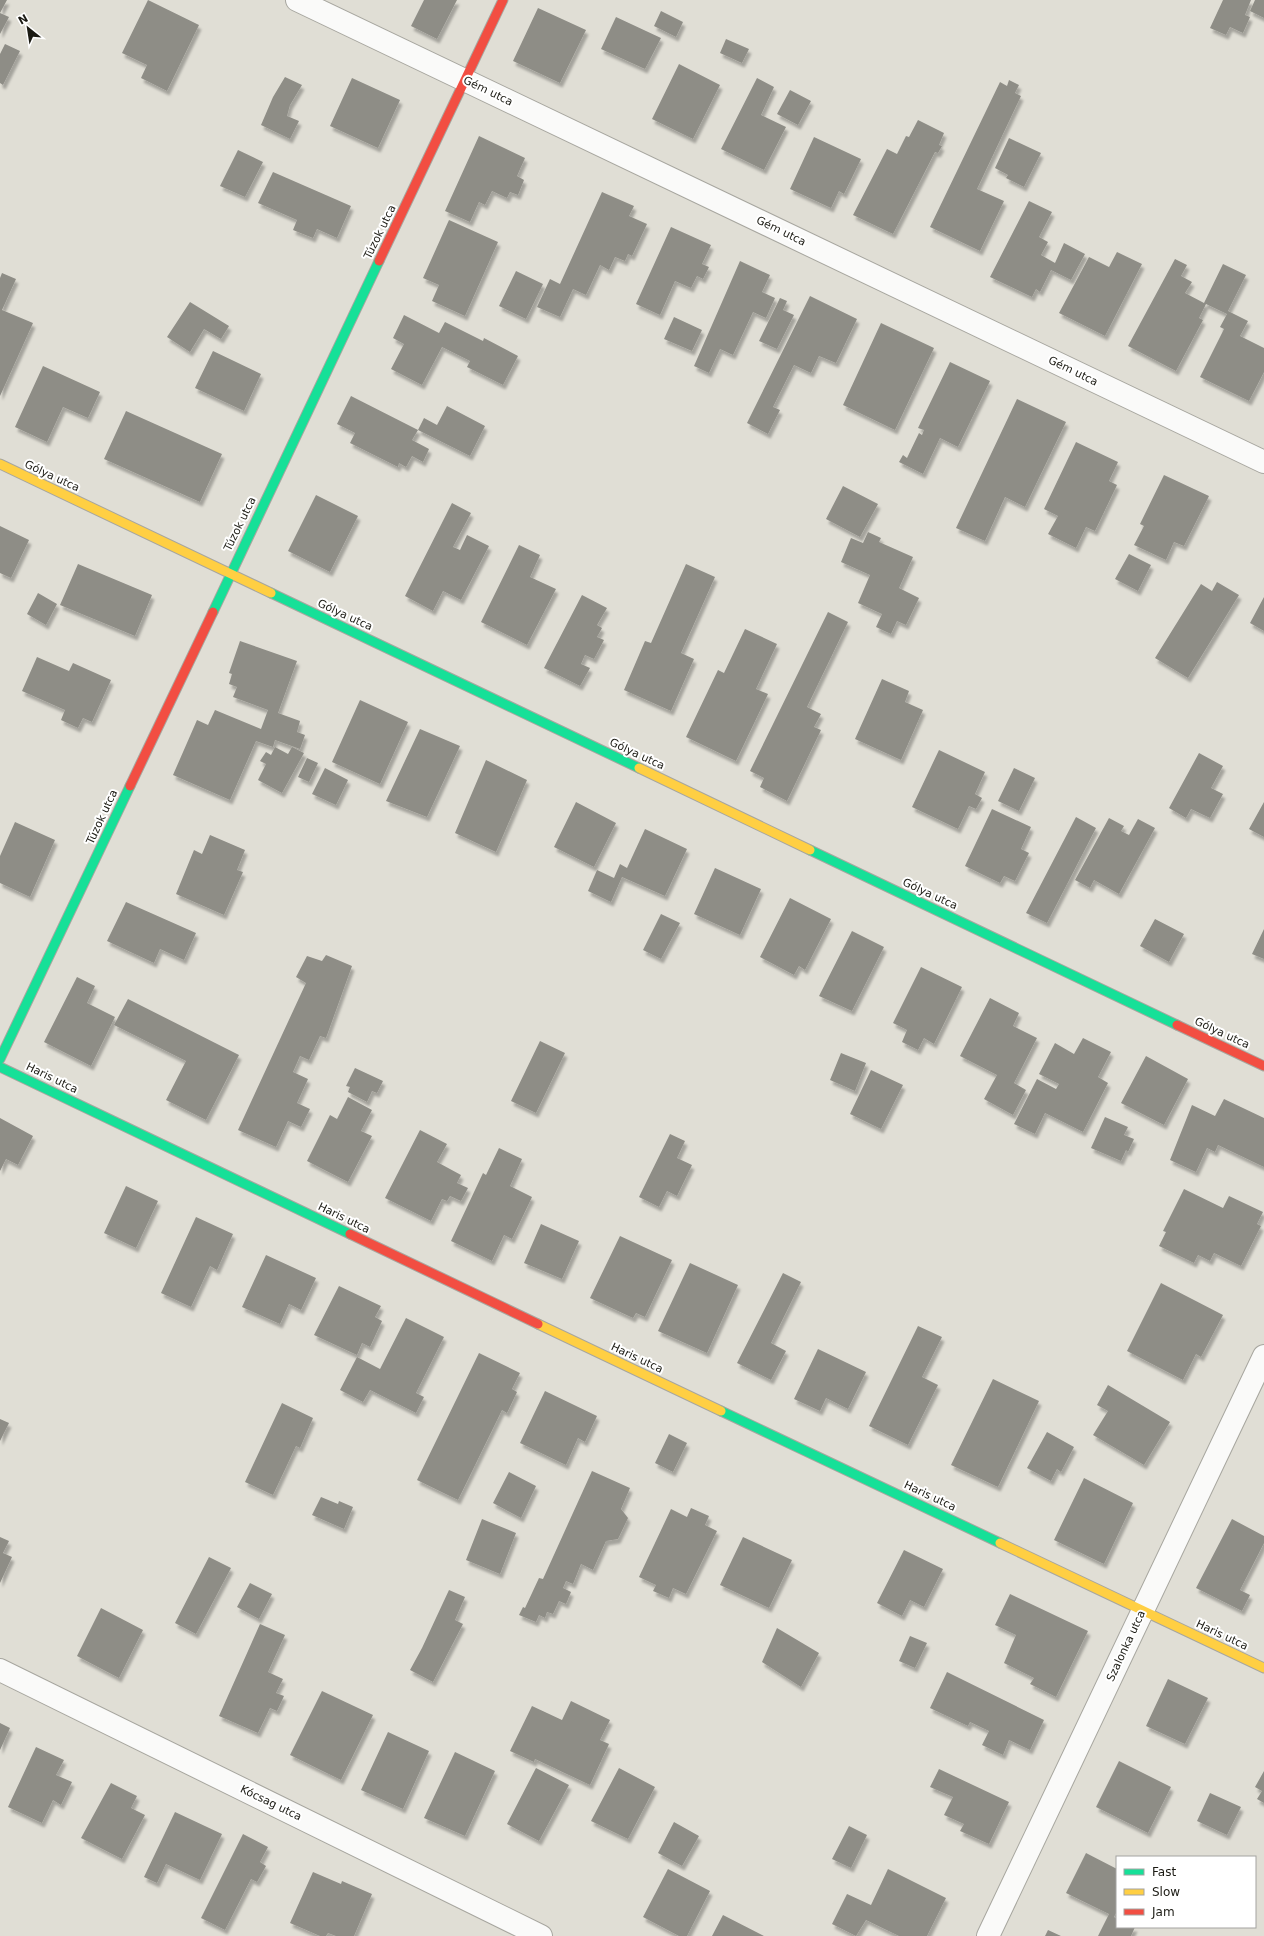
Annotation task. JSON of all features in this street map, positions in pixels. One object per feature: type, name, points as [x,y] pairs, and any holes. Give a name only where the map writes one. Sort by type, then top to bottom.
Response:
[{"type":"street","name":"Gém utca","points":[[297,0],[1264,462]]},
{"type":"street","name":"Túzok utca","points":[[0,1059],[503,0]]},
{"type":"street","name":"Gólya utca","points":[[0,464],[1264,1066]]},
{"type":"street","name":"Haris utca","points":[[0,1067],[1264,1668]]},
{"type":"street","name":"Szalonka utca","points":[[988,1936],[1264,1356]]},
{"type":"street","name":"Kócsag utca","points":[[0,1670],[541,1936]]},
{"type":"building","points":[[0,0],[7,0],[0,13]]},
{"type":"building","points":[[148,0],[199,25],[167,91],[141,78],[147,65],[122,53]]},
{"type":"building","points":[[424,0],[457,0],[437,39],[411,26]]},
{"type":"building","points":[[1223,0],[1251,0],[1245,15],[1250,17],[1243,33],[1230,27],[1226,35],[1210,28]]},
{"type":"building","points":[[1255,0],[1264,0],[1264,18],[1250,11]]},
{"type":"building","points":[[538,8],[586,30],[560,83],[513,61]]},
{"type":"building","points":[[661,11],[683,22],[676,37],[654,26]]},
{"type":"building","points":[[0,13],[9,17],[0,34]]},
{"type":"building","points":[[616,17],[661,38],[645,69],[601,49]]},
{"type":"building","points":[[726,39],[749,49],[742,63],[720,53]]},
{"type":"building","points":[[5,44],[20,51],[3,85],[0,83],[0,54]]},
{"type":"building","points":[[679,64],[720,85],[693,139],[652,119]]},
{"type":"building","points":[[285,77],[302,85],[290,105],[287,116],[299,121],[290,139],[261,125],[273,97]]},
{"type":"building","points":[[352,78],[400,100],[378,148],[330,126]]},
{"type":"building","points":[[757,78],[774,87],[761,115],[786,127],[764,170],[721,149]]},
{"type":"building","points":[[1009,80],[1019,85],[1015,93],[1021,96],[977,189],[1004,201],[980,251],[930,227],[1000,82],[1007,86]]},
{"type":"building","points":[[790,90],[811,101],[798,125],[777,114]]},
{"type":"building","points":[[918,120],[944,133],[939,145],[942,146],[938,153],[935,152],[893,234],[853,215],[887,149],[897,154],[906,136],[909,137]]},
{"type":"building","points":[[479,136],[525,158],[517,176],[524,180],[518,195],[510,192],[507,198],[492,191],[485,205],[479,202],[470,222],[445,211]]},
{"type":"building","points":[[814,137],[861,159],[844,194],[839,191],[831,208],[790,189]]},
{"type":"building","points":[[1009,138],[1041,153],[1024,187],[1006,178],[1008,175],[995,168]]},
{"type":"building","points":[[238,150],[263,162],[245,197],[220,186]]},
{"type":"building","points":[[273,172],[351,206],[337,238],[317,229],[313,238],[293,230],[297,220],[258,203]]},
{"type":"building","points":[[602,192],[634,206],[629,216],[647,224],[632,256],[628,254],[625,261],[615,257],[609,270],[600,265],[586,295],[573,289],[560,317],[537,307],[550,279],[560,284]]},
{"type":"building","points":[[1029,201],[1052,212],[1039,237],[1048,242],[1041,255],[1055,263],[1064,243],[1085,254],[1071,280],[1051,270],[1040,292],[1036,289],[1032,297],[990,277]]},
{"type":"building","points":[[449,220],[498,242],[465,316],[432,301],[439,285],[423,278]]},
{"type":"building","points":[[671,227],[711,245],[702,264],[709,267],[703,279],[697,276],[691,288],[675,281],[660,315],[636,304]]},
{"type":"building","points":[[1117,252],[1142,264],[1105,336],[1059,313],[1089,257],[1109,267]]},
{"type":"building","points":[[1175,259],[1187,265],[1181,276],[1192,282],[1185,293],[1204,303],[1223,264],[1246,275],[1228,311],[1248,321],[1240,336],[1264,348],[1264,372],[1249,401],[1200,377],[1224,329],[1220,327],[1227,314],[1206,304],[1199,318],[1203,320],[1176,371],[1128,346]]},
{"type":"building","points":[[740,261],[770,275],[762,292],[775,298],[766,318],[753,312],[733,355],[720,349],[709,373],[694,366]]},
{"type":"building","points":[[516,271],[543,284],[526,319],[499,306]]},
{"type":"building","points":[[2,273],[16,279],[2,310],[33,323],[0,396],[0,278]]},
{"type":"building","points":[[810,296],[857,319],[836,363],[819,356],[811,373],[794,365],[773,407],[780,410],[768,434],[747,423]]},
{"type":"building","points":[[780,298],[787,301],[783,310],[794,315],[777,349],[759,341]]},
{"type":"building","points":[[190,302],[229,326],[221,339],[204,329],[190,352],[167,337]]},
{"type":"building","points":[[404,315],[439,333],[445,322],[483,341],[484,338],[518,356],[503,385],[467,367],[470,361],[442,347],[422,385],[391,369],[404,344],[393,338]]},
{"type":"building","points":[[674,317],[702,330],[692,351],[664,339]]},
{"type":"building","points":[[881,323],[934,348],[895,430],[843,405]]},
{"type":"building","points":[[213,351],[261,374],[244,411],[195,388]]},
{"type":"building","points":[[950,362],[990,381],[958,447],[940,438],[923,474],[899,462],[903,455],[907,458],[919,433],[922,435],[924,430],[918,428]]},
{"type":"building","points":[[43,366],[100,392],[88,418],[63,407],[47,442],[15,427]]},
{"type":"building","points":[[351,396],[418,430],[412,440],[429,449],[423,462],[412,456],[406,467],[399,463],[398,467],[350,443],[355,433],[337,424]]},
{"type":"building","points":[[1017,399],[1066,422],[1025,507],[1005,497],[985,541],[956,528]]},
{"type":"building","points":[[447,406],[485,426],[470,456],[418,430],[424,418],[437,425]]},
{"type":"building","points":[[126,411],[222,454],[200,502],[104,459]]},
{"type":"building","points":[[1076,442],[1118,462],[1109,481],[1117,485],[1095,531],[1086,527],[1076,548],[1048,534],[1058,516],[1044,509]]},
{"type":"building","points":[[1164,475],[1209,496],[1184,546],[1174,542],[1166,560],[1134,545],[1144,526],[1140,524]]},
{"type":"building","points":[[843,486],[878,504],[860,537],[826,519]]},
{"type":"building","points":[[316,495],[358,516],[330,572],[288,551]]},
{"type":"building","points":[[452,503],[471,513],[453,547],[460,550],[467,535],[489,546],[461,600],[443,591],[433,611],[405,596]]},
{"type":"building","points":[[0,526],[29,540],[11,578],[0,573]]},
{"type":"building","points":[[868,532],[881,538],[879,542],[913,557],[899,588],[919,598],[906,625],[897,621],[891,634],[876,627],[882,614],[858,603],[870,575],[841,562],[851,538],[863,543]]},
{"type":"building","points":[[519,545],[540,555],[530,577],[556,589],[527,645],[481,622]]},
{"type":"building","points":[[1129,554],[1151,565],[1138,591],[1115,579]]},
{"type":"building","points":[[78,564],[152,595],[135,636],[60,605]]},
{"type":"building","points":[[686,564],[715,577],[681,653],[694,659],[671,711],[624,690],[645,641],[651,643]]},
{"type":"building","points":[[1217,582],[1239,595],[1188,678],[1155,658],[1201,584],[1212,591]]},
{"type":"building","points":[[38,593],[57,604],[46,625],[27,614]]},
{"type":"building","points":[[582,595],[607,608],[597,625],[602,628],[597,637],[604,640],[594,659],[585,655],[581,664],[590,668],[580,686],[544,668]]},
{"type":"building","points":[[1264,597],[1264,631],[1250,623]]},
{"type":"building","points":[[828,612],[848,622],[807,707],[821,714],[814,727],[821,730],[787,801],[760,787],[764,778],[750,771]]},
{"type":"building","points":[[745,629],[777,644],[756,689],[768,694],[736,761],[686,737],[718,670],[724,673]]},
{"type":"building","points":[[240,641],[297,661],[278,713],[300,721],[297,732],[305,735],[300,749],[275,740],[273,747],[256,741],[230,800],[173,775],[197,720],[208,725],[215,710],[261,729],[268,710],[233,697],[237,687],[229,684],[232,674],[229,673]]},
{"type":"building","points":[[37,657],[69,671],[73,663],[111,680],[92,722],[83,718],[78,728],[61,720],[65,710],[22,691]]},
{"type":"building","points":[[882,679],[909,691],[905,702],[923,710],[901,760],[855,739]]},
{"type":"building","points":[[360,700],[408,722],[380,784],[332,762]]},
{"type":"building","points":[[420,729],[460,746],[427,817],[386,801]]},
{"type":"building","points":[[275,747],[288,754],[292,747],[304,753],[282,793],[258,780],[266,764],[260,761],[266,752],[271,755]]},
{"type":"building","points":[[939,750],[985,772],[975,794],[982,798],[976,809],[969,806],[958,829],[912,807]]},
{"type":"building","points":[[1199,753],[1223,766],[1211,788],[1223,794],[1210,818],[1191,809],[1186,818],[1169,808]]},
{"type":"building","points":[[307,758],[318,763],[309,782],[298,777]]},
{"type":"building","points":[[486,760],[527,780],[496,852],[455,833]]},
{"type":"building","points":[[325,768],[348,780],[336,805],[312,794]]},
{"type":"building","points":[[1014,768],[1035,778],[1019,811],[998,801]]},
{"type":"building","points":[[576,802],[616,823],[594,867],[554,847]]},
{"type":"building","points":[[1264,802],[1264,837],[1249,829]]},
{"type":"building","points":[[992,809],[1031,827],[1021,849],[1029,853],[1015,881],[1004,876],[1000,883],[965,866]]},
{"type":"building","points":[[1076,817],[1096,828],[1047,923],[1026,913]]},
{"type":"building","points":[[1109,818],[1124,826],[1121,831],[1129,835],[1138,819],[1155,828],[1119,894],[1094,880],[1090,888],[1075,880]]},
{"type":"building","points":[[15,822],[55,840],[30,897],[0,883],[0,856]]},
{"type":"building","points":[[645,829],[687,849],[665,896],[622,877],[611,902],[588,891],[597,870],[614,878],[620,864],[627,868]]},
{"type":"building","points":[[210,835],[245,850],[237,870],[243,872],[224,915],[176,894],[194,850],[202,854]]},
{"type":"building","points":[[715,868],[761,889],[740,935],[694,914]]},
{"type":"building","points":[[790,898],[831,919],[805,970],[799,966],[794,975],[760,957]]},
{"type":"building","points":[[126,902],[196,933],[184,960],[160,949],[154,963],[107,941]]},
{"type":"building","points":[[661,914],[680,923],[661,959],[643,950]]},
{"type":"building","points":[[1155,919],[1184,934],[1169,962],[1140,946]]},
{"type":"building","points":[[1264,929],[1264,959],[1252,954]]},
{"type":"building","points":[[852,931],[884,947],[852,1011],[819,996]]},
{"type":"building","points":[[326,955],[352,966],[326,1038],[320,1036],[309,1060],[300,1056],[293,1072],[308,1079],[297,1103],[310,1109],[301,1127],[288,1121],[276,1147],[238,1130],[306,983],[296,977],[307,956],[322,961]]},
{"type":"building","points":[[921,967],[962,987],[934,1044],[924,1038],[918,1050],[902,1042],[907,1030],[893,1023]]},
{"type":"building","points":[[77,977],[95,986],[87,1003],[115,1017],[91,1066],[44,1042]]},
{"type":"building","points":[[990,998],[1019,1013],[1013,1026],[1037,1038],[1014,1083],[1026,1090],[1013,1115],[984,1099],[997,1075],[960,1056]]},
{"type":"building","points":[[128,999],[239,1055],[206,1120],[166,1100],[186,1061],[114,1025]]},
{"type":"building","points":[[1083,1038],[1111,1052],[1098,1077],[1108,1083],[1083,1132],[1045,1113],[1035,1134],[1014,1124],[1037,1079],[1056,1089],[1059,1084],[1039,1074],[1055,1043],[1074,1054]]},
{"type":"building","points":[[540,1041],[565,1053],[536,1113],[511,1101]]},
{"type":"building","points":[[841,1053],[866,1063],[855,1091],[830,1080]]},
{"type":"building","points":[[1146,1056],[1188,1079],[1164,1125],[1121,1103]]},
{"type":"building","points":[[355,1068],[383,1081],[377,1093],[372,1091],[367,1102],[348,1092],[350,1087],[346,1086]]},
{"type":"building","points":[[871,1070],[903,1085],[881,1129],[850,1114]]},
{"type":"building","points":[[348,1097],[372,1110],[361,1131],[372,1136],[348,1182],[307,1161],[330,1115],[337,1119]]},
{"type":"building","points":[[1224,1099],[1264,1118],[1264,1167],[1218,1145],[1215,1152],[1207,1148],[1196,1172],[1170,1160],[1192,1105],[1215,1116]]},
{"type":"building","points":[[1105,1117],[1128,1127],[1124,1135],[1134,1139],[1128,1152],[1126,1150],[1121,1161],[1091,1148]]},
{"type":"building","points":[[0,1118],[33,1136],[18,1165],[6,1159],[0,1171]]},
{"type":"building","points":[[420,1130],[447,1144],[437,1162],[461,1175],[457,1183],[468,1188],[461,1201],[450,1196],[447,1201],[442,1199],[431,1221],[385,1198]]},
{"type":"building","points":[[670,1134],[685,1141],[677,1158],[692,1165],[677,1196],[667,1191],[659,1207],[639,1197]]},
{"type":"building","points":[[499,1148],[522,1159],[510,1186],[532,1197],[512,1239],[504,1235],[492,1261],[451,1241],[483,1173],[486,1175]]},
{"type":"building","points":[[126,1186],[158,1201],[136,1248],[104,1233]]},
{"type":"building","points":[[1184,1189],[1223,1208],[1229,1196],[1263,1212],[1257,1224],[1261,1226],[1241,1266],[1214,1253],[1210,1261],[1198,1255],[1194,1263],[1159,1246],[1166,1232],[1163,1231]]},
{"type":"building","points":[[196,1217],[233,1234],[217,1270],[210,1266],[191,1307],[161,1293]]},
{"type":"building","points":[[541,1224],[579,1241],[562,1279],[524,1263]]},
{"type":"building","points":[[620,1236],[672,1260],[645,1317],[636,1313],[633,1318],[590,1298]]},
{"type":"building","points":[[266,1255],[316,1278],[301,1310],[289,1304],[280,1324],[242,1307]]},
{"type":"building","points":[[690,1263],[738,1285],[707,1353],[658,1331]]},
{"type":"building","points":[[783,1273],[801,1282],[771,1343],[786,1351],[771,1380],[737,1363]]},
{"type":"building","points":[[1161,1283],[1223,1315],[1201,1357],[1196,1354],[1183,1380],[1127,1351]]},
{"type":"building","points":[[339,1286],[381,1306],[375,1317],[382,1321],[370,1347],[362,1343],[357,1355],[314,1335]]},
{"type":"building","points":[[406,1318],[444,1337],[416,1393],[424,1397],[416,1413],[370,1390],[363,1402],[340,1390],[357,1357],[380,1369]]},
{"type":"building","points":[[918,1326],[942,1337],[922,1377],[938,1385],[908,1445],[869,1426]]},
{"type":"building","points":[[818,1349],[866,1372],[848,1409],[826,1398],[820,1411],[794,1399]]},
{"type":"building","points":[[479,1353],[520,1373],[512,1389],[517,1392],[507,1413],[502,1410],[458,1500],[417,1480]]},
{"type":"building","points":[[993,1379],[1039,1401],[998,1487],[951,1465]]},
{"type":"building","points":[[1108,1385],[1170,1422],[1144,1465],[1093,1435],[1108,1411],[1097,1405]]},
{"type":"building","points":[[545,1391],[597,1416],[585,1442],[578,1438],[566,1465],[520,1443]]},
{"type":"building","points":[[282,1403],[313,1418],[300,1448],[296,1446],[273,1495],[245,1482]]},
{"type":"building","points":[[0,1419],[9,1423],[0,1441]]},
{"type":"building","points":[[1047,1432],[1074,1447],[1061,1472],[1057,1469],[1051,1481],[1027,1468]]},
{"type":"building","points":[[669,1434],[687,1443],[673,1472],[655,1463]]},
{"type":"building","points":[[592,1471],[630,1488],[621,1509],[628,1518],[618,1539],[606,1541],[593,1570],[581,1564],[573,1584],[566,1581],[563,1588],[571,1592],[566,1604],[559,1601],[553,1614],[547,1612],[545,1618],[539,1615],[536,1622],[519,1615],[523,1607],[525,1608],[539,1578],[543,1579]]},
{"type":"building","points":[[509,1472],[536,1486],[521,1518],[493,1503]]},
{"type":"building","points":[[1084,1478],[1133,1503],[1104,1564],[1054,1540]]},
{"type":"building","points":[[321,1497],[338,1504],[339,1501],[353,1507],[344,1529],[312,1515]]},
{"type":"building","points":[[691,1508],[709,1516],[705,1525],[717,1531],[686,1594],[673,1588],[669,1598],[653,1591],[656,1585],[639,1577],[671,1509],[687,1517]]},
{"type":"building","points":[[482,1519],[516,1533],[500,1574],[466,1560]]},
{"type":"building","points":[[1232,1519],[1264,1536],[1264,1543],[1240,1590],[1250,1595],[1242,1611],[1196,1588]]},
{"type":"building","points":[[0,1537],[9,1541],[3,1553],[12,1557],[0,1583]]},
{"type":"building","points":[[743,1537],[792,1560],[769,1608],[720,1585]]},
{"type":"building","points":[[904,1550],[943,1569],[924,1607],[910,1600],[902,1616],[877,1603]]},
{"type":"building","points":[[209,1557],[231,1568],[196,1634],[175,1623]]},
{"type":"building","points":[[250,1583],[272,1594],[259,1619],[237,1607]]},
{"type":"building","points":[[449,1590],[465,1597],[455,1620],[463,1624],[433,1682],[410,1670]]},
{"type":"building","points":[[1010,1594],[1088,1631],[1056,1697],[1030,1684],[1034,1678],[1004,1663],[1016,1635],[995,1625]]},
{"type":"building","points":[[101,1608],[143,1630],[119,1678],[77,1656]]},
{"type":"building","points":[[260,1624],[285,1635],[268,1672],[283,1679],[276,1693],[284,1696],[277,1711],[270,1708],[258,1733],[219,1716]]},
{"type":"building","points":[[777,1628],[819,1653],[801,1687],[762,1662]]},
{"type":"building","points":[[910,1636],[927,1643],[915,1668],[899,1661]]},
{"type":"building","points":[[947,1672],[1044,1720],[1030,1750],[1009,1740],[1003,1755],[982,1745],[989,1731],[970,1722],[968,1726],[930,1708]]},
{"type":"building","points":[[1168,1679],[1208,1698],[1185,1744],[1146,1726]]},
{"type":"building","points":[[322,1691],[373,1715],[341,1780],[290,1755]]},
{"type":"building","points":[[571,1701],[610,1720],[600,1740],[609,1744],[590,1785],[535,1759],[534,1762],[510,1751],[532,1706],[562,1720]]},
{"type":"building","points":[[0,1723],[10,1728],[0,1750]]},
{"type":"building","points":[[388,1732],[429,1751],[403,1809],[361,1790]]},
{"type":"building","points":[[36,1747],[64,1760],[56,1775],[72,1782],[61,1805],[53,1800],[42,1823],[8,1807]]},
{"type":"building","points":[[455,1752],[495,1771],[465,1836],[424,1818]]},
{"type":"building","points":[[1119,1761],[1171,1787],[1148,1833],[1096,1807]]},
{"type":"building","points":[[536,1768],[569,1785],[539,1841],[507,1824]]},
{"type":"building","points":[[619,1768],[655,1787],[628,1839],[591,1821]]},
{"type":"building","points":[[939,1769],[1009,1802],[989,1844],[960,1831],[964,1824],[944,1815],[953,1797],[930,1787]]},
{"type":"building","points":[[1264,1771],[1264,1803],[1257,1799],[1262,1791],[1255,1787]]},
{"type":"building","points":[[111,1783],[137,1796],[131,1808],[145,1815],[122,1859],[81,1838]]},
{"type":"building","points":[[1210,1793],[1241,1807],[1227,1835],[1197,1821]]},
{"type":"building","points":[[175,1812],[222,1834],[200,1880],[166,1864],[157,1883],[144,1877]]},
{"type":"building","points":[[674,1822],[699,1836],[682,1866],[658,1853]]},
{"type":"building","points":[[849,1826],[867,1835],[851,1868],[832,1859]]},
{"type":"building","points":[[243,1834],[268,1847],[260,1862],[266,1866],[257,1882],[251,1879],[225,1930],[201,1918]]},
{"type":"building","points":[[1086,1853],[1116,1868],[1116,1913],[1114,1917],[1116,1918],[1116,1928],[1135,1928],[1131,1936],[1098,1936],[1109,1914],[1066,1893]]},
{"type":"building","points":[[668,1869],[710,1891],[687,1936],[679,1936],[643,1917]]},
{"type":"building","points":[[888,1869],[946,1898],[927,1936],[899,1936],[866,1920],[856,1936],[832,1924],[847,1894],[871,1905]]},
{"type":"building","points":[[313,1872],[341,1884],[342,1881],[372,1894],[354,1936],[336,1936],[328,1933],[326,1936],[320,1936],[290,1923]]},
{"type":"building","points":[[723,1915],[764,1936],[712,1936]]},
{"type":"building","points":[[1048,1930],[1061,1936],[1045,1936]]},
{"type":"traffic: fast","points":[[213,612],[379,261]]},
{"type":"traffic: fast","points":[[271,593],[639,768]]},
{"type":"traffic: fast","points":[[0,1059],[130,786]]},
{"type":"traffic: fast","points":[[810,850],[1177,1025]]},
{"type":"traffic: fast","points":[[0,1067],[350,1234]]},
{"type":"traffic: fast","points":[[721,1411],[1000,1543]]},
{"type":"traffic: slow","points":[[0,464],[271,593]]},
{"type":"traffic: slow","points":[[639,768],[810,850]]},
{"type":"traffic: slow","points":[[538,1324],[721,1411]]},
{"type":"traffic: slow","points":[[1000,1543],[1264,1668]]},
{"type":"traffic: jam","points":[[379,261],[503,0]]},
{"type":"traffic: jam","points":[[130,786],[213,612]]},
{"type":"traffic: jam","points":[[1177,1025],[1264,1066]]},
{"type":"traffic: jam","points":[[350,1234],[538,1324]]}]
